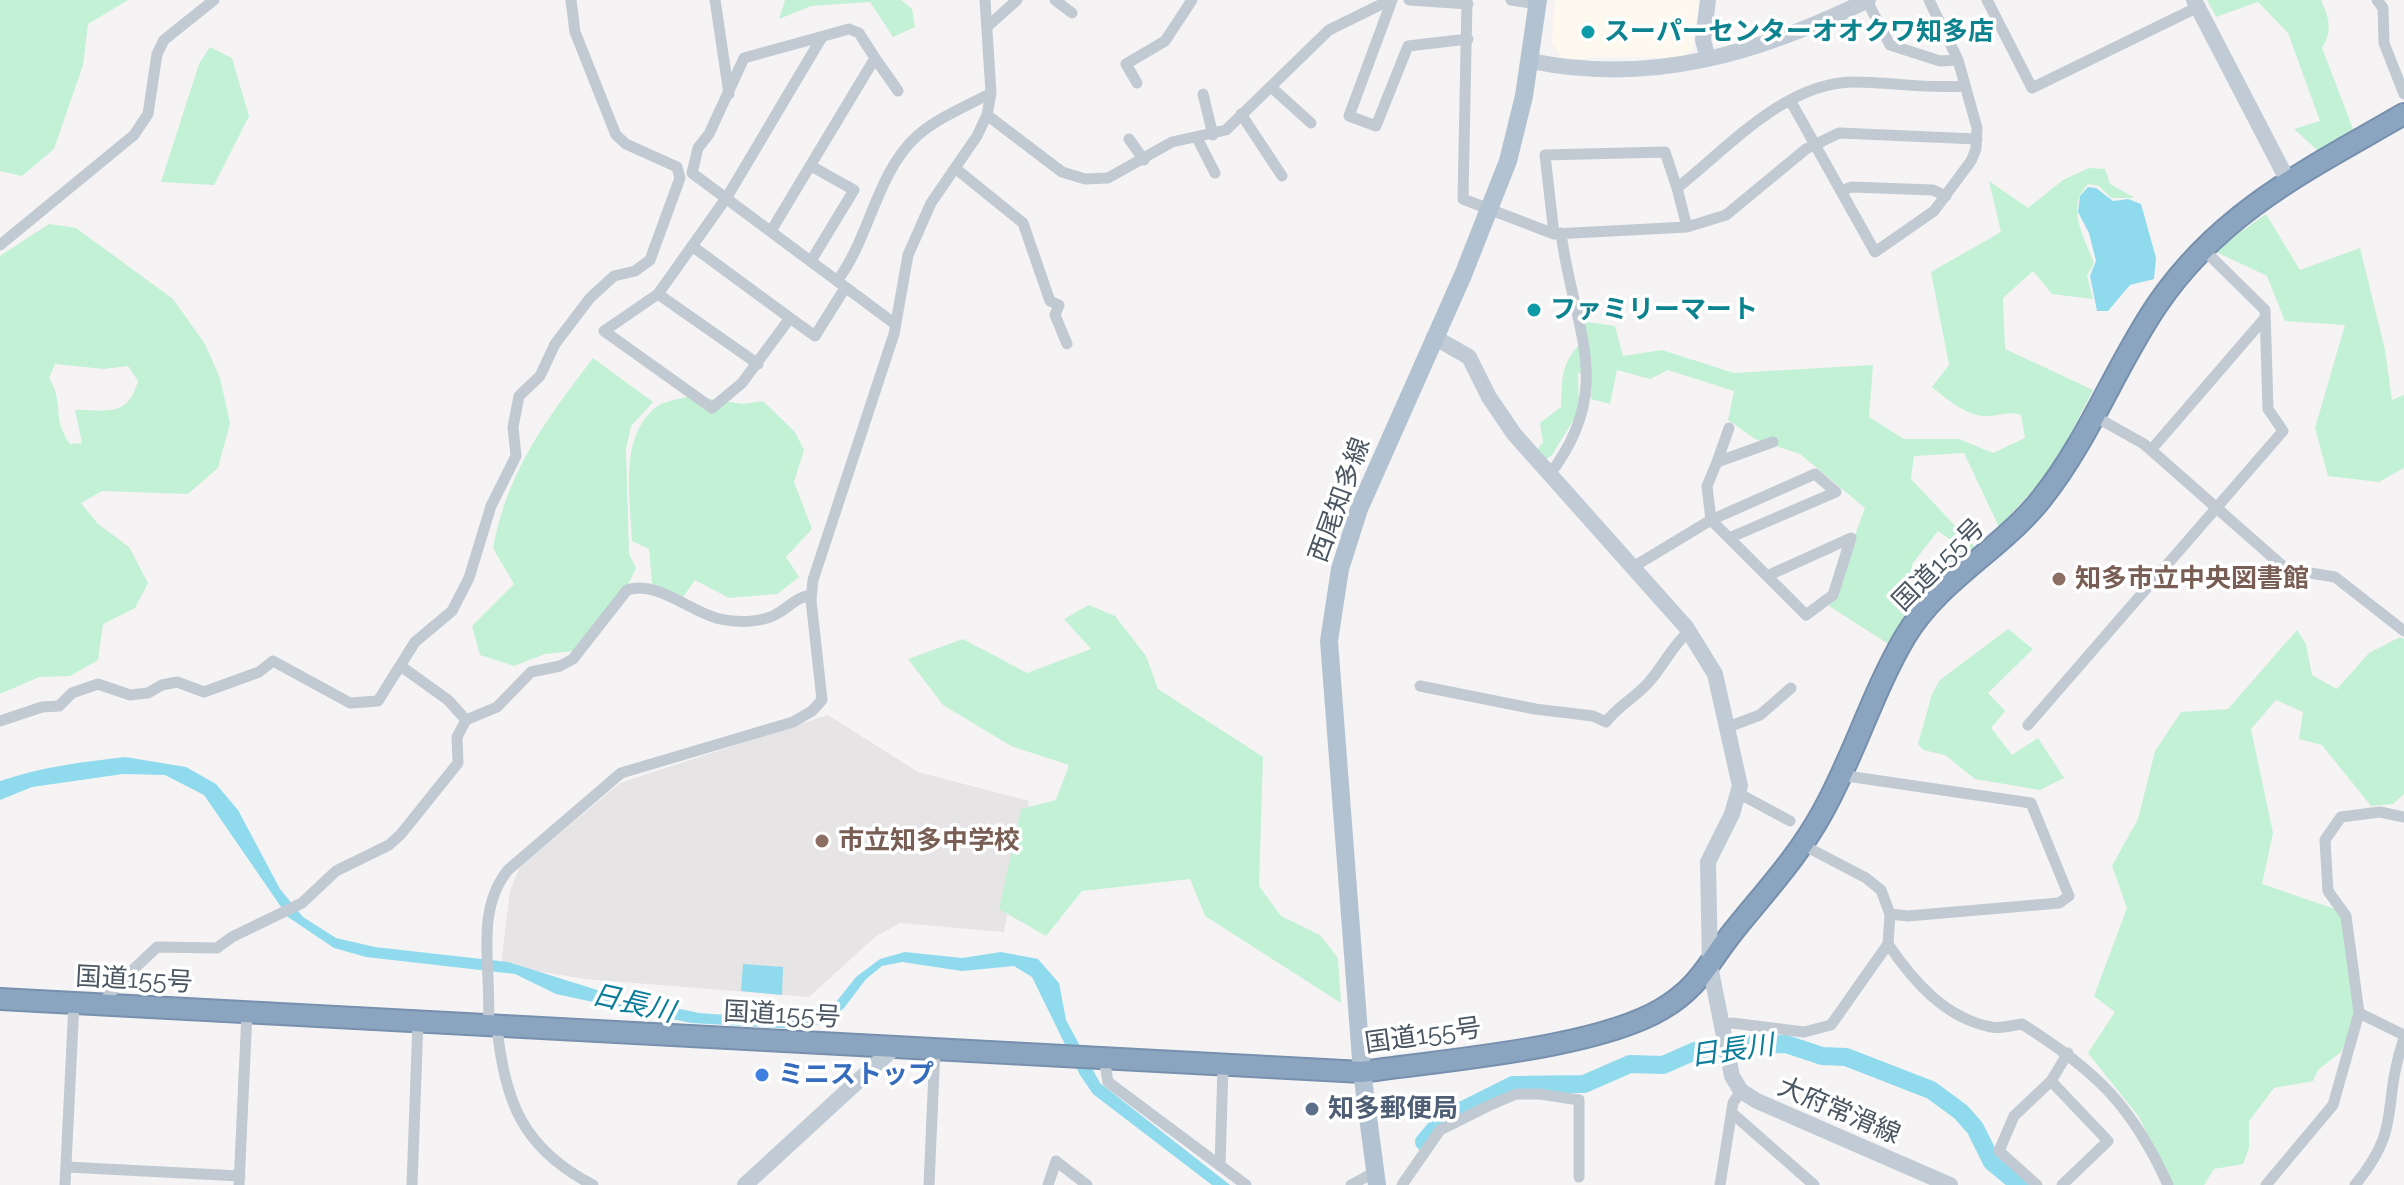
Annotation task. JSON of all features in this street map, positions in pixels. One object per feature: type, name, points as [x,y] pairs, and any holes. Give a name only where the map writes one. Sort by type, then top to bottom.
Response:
[{"type":"highway","name":"国道155号","points":[[0,999],[1362,1072],[1523,1048],[1619,1027],[1658,1012],[1692,989],[1803,845],[1907,633],[1929,605],[2039,503],[2060,476],[2155,307],[2202,248],[2230,221],[2288,181],[2404,114]]},
{"type":"main road","name":"西尾知多線","points":[[1376,1176],[1362,1072],[1329,641],[1340,571],[1359,509],[1491,210],[1508,161],[1531,61],[1538,2]]},
{"type":"street","points":[[0,245],[134,135],[148,114],[157,54],[164,40],[214,0]]},
{"type":"street","points":[[0,721],[42,707],[59,706],[72,693],[98,684],[130,695],[148,693],[162,685],[177,682],[204,692],[259,672],[273,661],[350,703],[378,701],[415,642],[452,611],[469,578],[491,506],[516,456],[513,427],[519,396],[540,376],[555,344],[590,298],[614,276],[635,271],[650,260],[680,178],[677,167],[626,144],[616,135],[575,32],[571,0]]},
{"type":"street","points":[[715,0],[729,95]]},
{"type":"street","points":[[593,1185],[554,1161],[522,1124],[504,1081],[493,1026],[488,977],[489,908],[497,884],[524,854],[604,784],[638,766],[793,722],[817,707],[823,693],[811,595],[836,504],[895,324],[908,255],[931,203],[977,136],[987,115],[991,93],[985,0]]},
{"type":"street","points":[[987,27],[1017,0]]},
{"type":"street","points":[[1055,0],[1072,13]]},
{"type":"street","points":[[1137,83],[1126,64],[1165,41],[1192,0]]},
{"type":"street","points":[[1391,0],[1349,116],[1376,126],[1408,46],[1468,39]]},
{"type":"street","points":[[987,115],[1047,162],[1073,176],[1108,178],[1172,142],[1226,130],[1329,30],[1391,0]]},
{"type":"street","points":[[1409,0],[1467,2],[1463,199],[1558,234],[1687,227],[1726,215],[1816,143],[1839,133],[1977,139]]},
{"type":"street","points":[[1511,0],[1538,2]]},
{"type":"street","points":[[1708,0],[1703,32],[1708,59]]},
{"type":"street","points":[[1531,61],[1583,71],[1669,69],[1797,34],[1867,0],[1890,45],[1940,61],[1958,60]]},
{"type":"street","points":[[1790,100],[1875,252],[1934,211],[1971,161],[1977,128],[1958,60],[1929,0]]},
{"type":"street","points":[[1987,0],[2032,88],[2196,3],[2288,181]]},
{"type":"street","points":[[2377,0],[2383,8],[2384,43],[2404,94]]},
{"type":"street","points":[[895,324],[692,173],[698,148],[709,134],[729,95],[744,58],[849,29],[859,33],[898,91]]},
{"type":"street","points":[[790,318],[742,383],[712,408],[604,331],[658,294],[727,197],[822,37]]},
{"type":"street","points":[[771,231],[875,58]]},
{"type":"street","points":[[1677,188],[1790,100],[1849,82],[1963,86]]},
{"type":"street","points":[[1271,87],[1311,123]]},
{"type":"street","points":[[692,246],[815,336],[895,162],[909,143],[933,125],[991,93]]},
{"type":"street","points":[[1203,94],[1213,135]]},
{"type":"street","points":[[1241,114],[1282,176]]},
{"type":"street","points":[[1197,138],[1215,173]]},
{"type":"street","points":[[1129,139],[1144,160]]},
{"type":"street","points":[[1550,474],[1577,426],[1587,390],[1586,354],[1558,234],[1545,155],[1665,152],[1687,227]]},
{"type":"street","points":[[811,166],[854,190],[811,261]]},
{"type":"street","points":[[955,168],[1023,223],[1050,301],[1059,305],[1055,315],[1067,344]]},
{"type":"street","points":[[1841,191],[1851,187],[1933,190],[1946,196]]},
{"type":"street","points":[[2028,725],[2283,431],[2268,409],[2265,310],[2202,248]]},
{"type":"street","points":[[658,294],[758,364]]},
{"type":"street","points":[[2151,450],[2264,319]]},
{"type":"street","points":[[1434,337],[1469,357],[1500,414],[1689,631],[1715,674],[1740,786],[1738,793],[1790,821]]},
{"type":"street","points":[[2094,416],[2151,450],[2286,569],[2335,577],[2404,631]]},
{"type":"street","points":[[1729,428],[1707,486],[1711,520],[1729,538],[1767,576],[1806,615],[1833,595],[1851,538],[1767,576]]},
{"type":"street","points":[[1717,462],[1773,442]]},
{"type":"street","points":[[1633,567],[1711,520],[1815,474],[1836,492],[1729,538]]},
{"type":"street","points":[[102,1005],[118,984],[157,947],[217,948],[302,903],[336,871],[389,845],[458,763],[457,737],[466,720],[497,707],[531,672],[560,666],[573,659],[627,590],[652,589],[702,613],[733,621],[767,619],[778,614],[792,599],[811,595]]},
{"type":"street","points":[[1420,686],[1593,716],[1606,722],[1634,692],[1648,684],[1676,643],[1689,631]]},
{"type":"street","points":[[402,667],[448,700],[466,720]]},
{"type":"street","points":[[1728,727],[1760,715],[1791,688]]},
{"type":"street","points":[[1840,775],[2031,803],[2069,896],[2059,903],[1908,916],[1890,914]]},
{"type":"street","name":"大府常滑線","points":[[1738,793],[1732,814],[1708,862],[1710,966],[1732,1076],[1741,1091],[1778,1112],[1950,1185]]},
{"type":"street","points":[[2266,1185],[2333,1105],[2359,1013],[2348,928],[2340,903],[2328,891],[2323,846],[2329,831],[2341,817],[2380,812],[2404,817]]},
{"type":"street","points":[[1723,1039],[1732,1023],[1804,1032],[1831,1025],[1888,944],[1890,914],[1885,898],[1874,884],[1803,845]]},
{"type":"street","points":[[1888,944],[1909,975],[1941,1005],[1992,1028],[2022,1024],[2068,1053],[2103,1085],[2142,1132],[2168,1185]]},
{"type":"street","points":[[65,1185],[74,1003]]},
{"type":"street","points":[[67,1167],[239,1181],[247,1012]]},
{"type":"street","points":[[2355,1185],[2382,1163],[2397,1132],[2400,1114],[2395,1099],[2396,1071],[2404,1037],[2359,1013]]},
{"type":"street","points":[[412,1185],[418,1021]]},
{"type":"street","points":[[745,1185],[895,1047]]},
{"type":"street","points":[[929,1185],[935,1048]]},
{"type":"street","points":[[2037,1185],[1999,1151],[2014,1116],[2051,1081],[2068,1053]]},
{"type":"street","points":[[1104,1058],[1108,1082],[1246,1185]]},
{"type":"street","points":[[1220,1166],[1223,1065]]},
{"type":"street","points":[[2051,1081],[2108,1141],[2062,1185]]},
{"type":"street","points":[[1720,1185],[1732,1113],[1741,1091]]},
{"type":"street","points":[[1402,1185],[1440,1130],[1516,1094],[1579,1100],[1579,1177]]},
{"type":"street","points":[[1732,1113],[1814,1185]]},
{"type":"street","points":[[1048,1185],[1056,1161],[1087,1185]]},
{"type":"street","points":[[1351,1185],[1376,1176]]},
{"type":"shaded area","points":[[1555,0],[1699,0],[1693,47],[1683,58],[1600,57],[1563,61],[1552,43]]},
{"type":"shaded area","points":[[828,715],[918,772],[1029,801],[1004,932],[900,923],[875,937],[809,997],[585,979],[501,965],[510,890],[520,867],[620,783]]},
{"type":"green space","points":[[0,0],[128,0],[88,24],[83,65],[54,149],[22,176],[0,171]]},
{"type":"green space","points":[[785,0],[901,0],[912,9],[915,27],[893,37],[870,2],[811,6],[779,19]]},
{"type":"green space","points":[[2207,0],[2321,0],[2329,24],[2322,48],[2353,129],[2318,151],[2294,129],[2320,121],[2288,33],[2258,2],[2216,17]]},
{"type":"green space","points":[[210,47],[232,58],[249,116],[214,185],[161,182],[199,64]]},
{"type":"green space","points":[[2089,168],[2105,169],[2110,184],[2135,198],[2111,198],[2099,186],[2088,184],[2081,193],[2077,212],[2094,263],[2087,276],[2093,299],[2052,294],[2033,271],[2003,298],[2005,349],[2093,390],[2053,468],[1999,527],[1964,453],[1914,456],[1911,479],[1976,548],[1952,571],[1945,560],[1952,541],[1938,531],[1912,564],[1916,605],[1890,645],[1829,606],[1865,508],[1800,454],[1755,439],[1728,420],[1734,391],[1668,370],[1650,379],[1617,370],[1610,404],[1591,399],[1588,372],[1578,373],[1579,411],[1552,455],[1545,460],[1536,451],[1543,442],[1540,423],[1561,407],[1567,362],[1584,341],[1581,321],[1615,326],[1623,356],[1662,350],[1734,373],[1873,365],[1869,417],[1904,439],[1959,439],[1993,453],[2025,438],[2021,415],[1976,415],[1932,387],[1949,365],[1931,272],[2001,232],[1989,181],[2028,208],[2063,180]]},
{"type":"green space","points":[[2266,214],[2300,270],[2360,248],[2385,350],[2392,400],[2404,395],[2404,468],[2379,482],[2328,476],[2315,428],[2345,325],[2285,321],[2267,276],[2214,251]]},
{"type":"green space","points":[[49,224],[76,228],[173,299],[205,344],[220,378],[230,423],[218,468],[188,494],[102,491],[81,503],[98,524],[129,547],[148,583],[135,608],[103,624],[98,660],[70,676],[39,677],[0,694],[0,256]],"holes":[[[55,364],[104,369],[128,366],[138,381],[133,393],[122,407],[75,410],[82,443],[70,444],[61,426],[54,387],[49,378]]]},
{"type":"green space","points":[[593,358],[653,402],[631,426],[626,449],[629,554],[636,568],[626,589],[574,651],[545,654],[514,666],[480,655],[472,626],[514,584],[493,548],[508,494],[531,447]]},
{"type":"green space","points":[[691,396],[743,404],[763,401],[795,432],[804,450],[794,482],[812,529],[786,557],[799,577],[777,594],[729,598],[695,580],[683,597],[652,584],[649,549],[632,541],[629,470],[636,436],[643,421],[655,408]]},
{"type":"green space","points":[[1089,605],[1115,616],[1146,656],[1158,689],[1263,757],[1259,886],[1281,916],[1320,935],[1338,958],[1341,1003],[1205,916],[1190,879],[1082,891],[1046,936],[999,909],[1021,809],[1056,800],[1069,765],[1011,746],[943,705],[908,659],[963,639],[1027,673],[1091,649],[1064,619]]},
{"type":"green space","points":[[2008,629],[2033,649],[1988,693],[2005,711],[1991,728],[2012,755],[2038,738],[2064,778],[2040,790],[1975,779],[1945,755],[1923,750],[1918,744],[1932,694],[1940,680]]},
{"type":"green space","points":[[2297,630],[2306,644],[2312,675],[2337,689],[2369,653],[2400,637],[2404,639],[2404,794],[2393,804],[2371,806],[2322,745],[2299,739],[2303,712],[2276,700],[2251,729],[2273,833],[2262,884],[2341,911],[2355,1020],[2341,1052],[2318,1070],[2313,1081],[2274,1088],[2249,1121],[2249,1148],[2243,1164],[2214,1169],[2204,1185],[2172,1185],[2139,1117],[2088,1053],[2115,1012],[2094,996],[2127,908],[2112,866],[2138,819],[2155,751],[2181,712],[2228,709]]},
{"type":"water","points":[[2088,187],[2096,188],[2113,201],[2128,199],[2141,204],[2156,258],[2154,279],[2130,285],[2108,311],[2097,311],[2090,276],[2096,261],[2089,233],[2078,212],[2080,196]]},
{"type":"water","points":[[125,757],[186,767],[216,784],[238,810],[280,889],[303,917],[336,938],[375,947],[508,962],[610,994],[699,1013],[807,1021],[825,1016],[856,977],[880,959],[905,952],[962,958],[1001,952],[1038,959],[1059,983],[1066,1020],[1100,1083],[1230,1185],[1212,1185],[1093,1094],[1080,1075],[1032,977],[1014,966],[962,971],[902,962],[882,966],[866,979],[844,1008],[823,1024],[799,1029],[691,1023],[556,994],[515,974],[366,957],[334,948],[288,917],[204,795],[165,775],[123,774],[32,787],[0,800],[0,781],[77,763]]},
{"type":"water","points":[[743,964],[783,967],[782,995],[741,991]]},
{"type":"waterway","name":"日長川","points":[[1424,1142],[1443,1120],[1513,1085],[1584,1084],[1630,1064],[1663,1065],[1695,1051],[1736,1045],[1786,1044],[1822,1056],[1846,1057],[1931,1090],[1961,1112],[1975,1128],[1992,1162],[2020,1185]]},
{"type":"place","name":"スーパーセンターオオクワ知多店","points":[[1588,32]]},
{"type":"place","name":"ファミリーマート","points":[[1534,310]]},
{"type":"place","name":"知多市立中央図書館","points":[[2059,579]]},
{"type":"place","name":"市立知多中学校","points":[[822,841]]},
{"type":"place","name":"ミニストップ","points":[[762,1075]]},
{"type":"place","name":"知多郵便局","points":[[1312,1109]]}]
